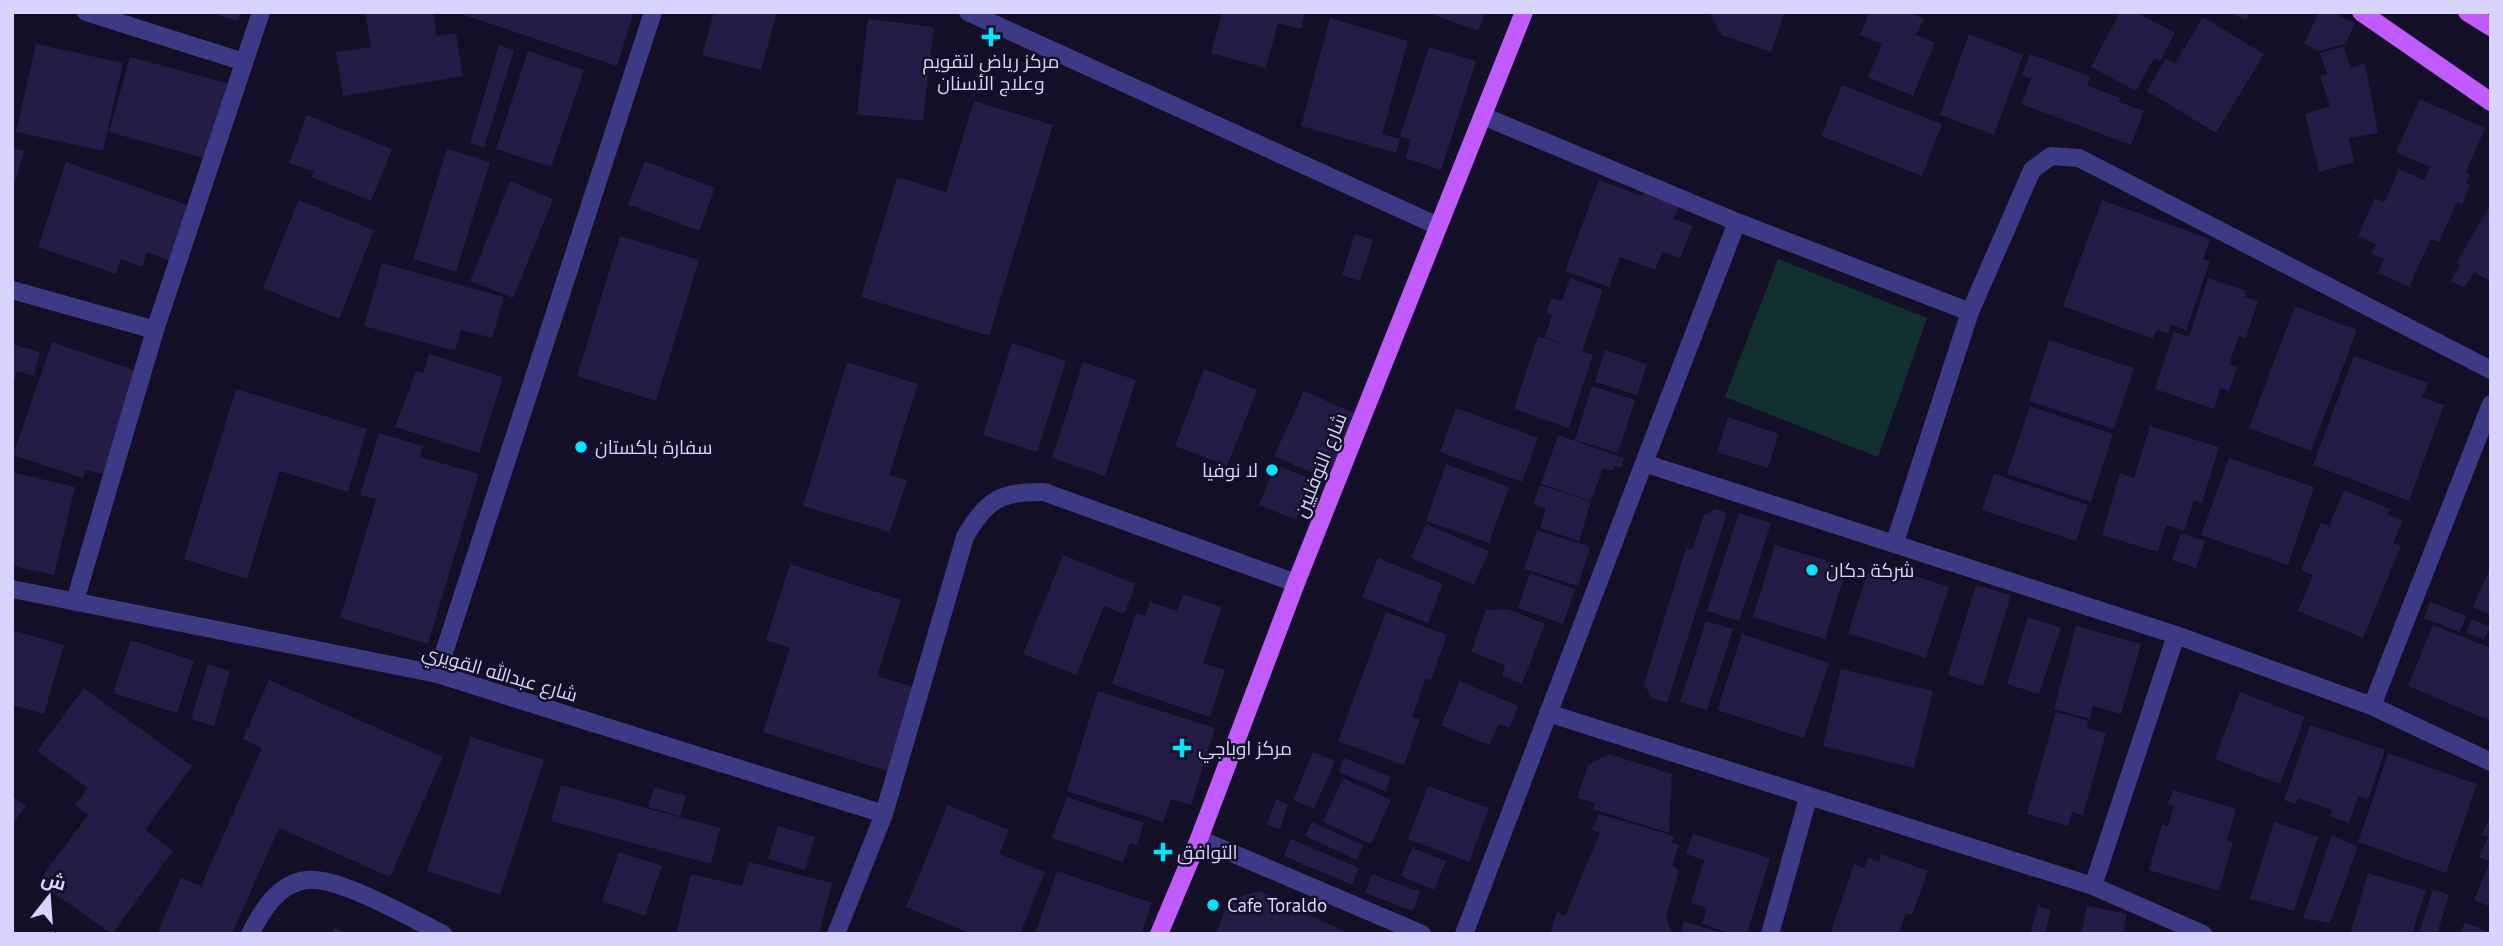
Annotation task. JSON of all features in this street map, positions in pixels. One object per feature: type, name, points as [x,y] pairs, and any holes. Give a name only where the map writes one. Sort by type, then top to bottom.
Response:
[{"type":"main road","name":"شارع النوفليين","points":[[1158,934],[1199,839],[1296,583],[1524,12]]},
{"type":"main road","points":[[2361,12],[2491,102]]},
{"type":"main road","points":[[2467,12],[2491,27]]},
{"type":"street","points":[[86,12],[244,62]]},
{"type":"street","points":[[75,601],[155,330],[261,12]]},
{"type":"street","points":[[437,674],[653,12]]},
{"type":"street","points":[[968,12],[1438,226]]},
{"type":"street","points":[[1483,116],[1737,222],[1970,312]]},
{"type":"street","points":[[1895,542],[1970,312],[2032,170],[2051,156],[2079,158],[2491,370]]},
{"type":"street","points":[[1464,934],[1737,222]]},
{"type":"street","points":[[12,290],[155,330]]},
{"type":"street","points":[[2372,706],[2491,404]]},
{"type":"street","points":[[1644,463],[2176,635],[2372,706],[2491,762]]},
{"type":"street","points":[[836,934],[884,814],[965,537],[979,513],[999,496],[1021,491],[1044,492],[1296,583]]},
{"type":"street","name":"شارع عبدالله القويري","points":[[12,589],[437,674],[884,814]]},
{"type":"street","points":[[2093,886],[2176,635]]},
{"type":"street","points":[[1548,713],[1808,798],[2093,886],[2203,934]]},
{"type":"street","points":[[1770,934],[1808,798]]},
{"type":"street","points":[[1199,839],[1422,934]]},
{"type":"street","points":[[250,934],[264,906],[291,886],[307,880],[352,890],[443,934]]},
{"type":"green space","points":[[1778,259],[1927,318],[1878,457],[1725,397]]},
{"type":"building","points":[[208,12],[241,12],[238,21]]},
{"type":"building","points":[[365,12],[433,12],[437,36],[456,33],[463,76],[343,96],[336,52],[371,47]]},
{"type":"building","points":[[455,12],[634,12],[617,66]]},
{"type":"building","points":[[714,12],[777,12],[761,70],[702,55]]},
{"type":"building","points":[[1222,12],[1305,12],[1301,29],[1278,23],[1266,68],[1211,53]]},
{"type":"building","points":[[1426,12],[1485,12],[1478,31]]},
{"type":"building","points":[[1709,12],[1785,12],[1771,52],[1722,35]]},
{"type":"building","points":[[1869,12],[1907,12],[1924,19],[1916,35],[1935,43],[1913,96],[1868,77],[1882,44],[1860,35]]},
{"type":"building","points":[[2120,12],[2136,12],[2175,33],[2160,61],[2154,58],[2136,91],[2091,67]]},
{"type":"building","points":[[2228,12],[2249,12],[2247,20]]},
{"type":"building","points":[[2319,12],[2331,12],[2355,23],[2346,44],[2318,51],[2304,44]]},
{"type":"building","points":[[2203,17],[2264,54],[2216,133],[2147,91],[2166,58],[2175,64]]},
{"type":"building","points":[[1330,18],[1408,41],[1382,134],[1400,139],[1396,153],[1301,126]]},
{"type":"building","points":[[868,19],[934,27],[923,121],[857,114]]},
{"type":"building","points":[[1969,34],[2023,55],[1994,135],[1940,115]]},
{"type":"building","points":[[36,44],[123,63],[103,151],[16,132]]},
{"type":"building","points":[[499,45],[514,50],[484,148],[470,143]]},
{"type":"building","points":[[2344,46],[2350,68],[2365,63],[2378,133],[2349,138],[2354,162],[2319,172],[2305,114],[2330,106],[2320,76],[2327,74],[2320,53]]},
{"type":"building","points":[[1429,47],[1476,61],[1441,170],[1405,158],[1411,140],[1400,136]]},
{"type":"building","points":[[528,51],[584,70],[551,167],[496,149]]},
{"type":"building","points":[[2030,54],[2090,76],[2087,85],[2120,98],[2119,102],[2144,111],[2131,145],[2021,104],[2031,79],[2022,75]]},
{"type":"building","points":[[130,57],[227,83],[207,159],[109,132]]},
{"type":"building","points":[[1842,85],[1942,124],[1922,176],[1821,136]]},
{"type":"building","points":[[2420,99],[2485,128],[2466,172],[2470,174],[2466,183],[2470,185],[2462,205],[2457,202],[2439,242],[2431,239],[2409,287],[2378,273],[2384,259],[2371,254],[2376,244],[2358,236],[2375,198],[2384,203],[2399,169],[2424,180],[2430,167],[2396,152]]},
{"type":"building","points":[[974,101],[1053,125],[989,336],[861,297],[897,177],[946,192]]},
{"type":"building","points":[[307,115],[392,149],[371,201],[311,177],[314,172],[289,163]]},
{"type":"building","points":[[12,148],[24,151],[13,190],[12,190]]},
{"type":"building","points":[[447,149],[490,162],[456,272],[413,259]]},
{"type":"building","points":[[645,161],[715,188],[699,231],[628,204]]},
{"type":"building","points":[[66,162],[193,207],[174,262],[147,252],[142,267],[121,259],[116,274],[38,247]]},
{"type":"building","points":[[1599,180],[1642,196],[1637,210],[1644,193],[1679,206],[1674,219],[1693,226],[1680,258],[1662,252],[1655,270],[1620,257],[1609,287],[1565,271]]},
{"type":"building","points":[[510,181],[553,199],[513,298],[470,281]]},
{"type":"building","points":[[299,200],[374,230],[339,319],[263,288]]},
{"type":"building","points":[[2102,200],[2210,239],[2203,259],[2210,262],[2186,330],[2171,325],[2168,334],[2157,330],[2153,339],[2063,306]]},
{"type":"building","points":[[2491,204],[2491,282],[2474,272],[2464,288],[2451,281],[2460,265],[2456,263]]},
{"type":"building","points":[[1355,234],[1373,240],[1360,281],[1342,275]]},
{"type":"building","points":[[620,236],[699,260],[656,401],[577,376]]},
{"type":"building","points":[[382,263],[504,297],[492,338],[461,330],[455,351],[364,326]]},
{"type":"building","points":[[1570,278],[1603,290],[1582,351],[1593,355],[1569,428],[1514,409],[1538,336],[1572,347],[1545,337],[1552,315],[1546,313],[1551,298],[1562,301]]},
{"type":"building","points":[[2208,278],[2247,291],[2245,297],[2258,301],[2246,338],[2239,336],[2229,364],[2237,367],[2229,391],[2220,388],[2214,409],[2155,389],[2174,332],[2189,337]]},
{"type":"building","points":[[2295,306],[2357,330],[2311,451],[2249,428]]},
{"type":"building","points":[[2049,340],[2134,368],[2114,429],[2029,401]]},
{"type":"building","points":[[52,342],[140,372],[105,474],[86,470],[83,478],[13,455]]},
{"type":"building","points":[[1012,343],[1066,361],[1037,452],[983,435]]},
{"type":"building","points":[[12,344],[40,352],[34,376],[17,371],[13,386]]},
{"type":"building","points":[[1605,350],[1647,364],[1637,395],[1595,382]]},
{"type":"building","points":[[429,354],[503,377],[479,453],[395,427],[416,371],[423,373]]},
{"type":"building","points":[[2354,356],[2428,383],[2422,397],[2444,405],[2409,501],[2313,465]]},
{"type":"building","points":[[847,362],[918,384],[889,475],[907,480],[890,532],[803,506]]},
{"type":"building","points":[[1083,362],[1136,380],[1105,476],[1052,458]]},
{"type":"building","points":[[1204,369],[1257,390],[1227,466],[1175,446]]},
{"type":"building","points":[[1592,386],[1635,400],[1618,453],[1575,440]]},
{"type":"building","points":[[236,389],[367,429],[348,492],[280,471],[247,579],[184,559]]},
{"type":"building","points":[[1304,391],[1356,414],[1326,479],[1274,456]]},
{"type":"building","points":[[2030,406],[2113,434],[2091,502],[2007,474]]},
{"type":"building","points":[[1456,408],[1538,438],[1522,482],[1440,452]]},
{"type":"building","points":[[1728,417],[1779,434],[1768,468],[1717,452]]},
{"type":"building","points":[[2150,426],[2219,447],[2202,503],[2194,501],[2184,531],[2166,525],[2158,552],[2102,535],[2120,473],[2134,478]]},
{"type":"building","points":[[379,433],[423,446],[420,457],[479,474],[428,644],[340,618],[376,499],[360,495]]},
{"type":"building","points":[[1558,435],[1624,458],[1621,468],[1614,466],[1613,471],[1603,468],[1591,501],[1541,484]]},
{"type":"building","points":[[2229,458],[2314,487],[2288,565],[2201,535]]},
{"type":"building","points":[[1446,464],[1509,487],[1489,543],[1426,521]]},
{"type":"building","points":[[1275,465],[1312,479],[1296,520],[1259,505]]},
{"type":"building","points":[[12,472],[75,487],[54,575],[12,566]]},
{"type":"building","points":[[1994,474],[2088,505],[2076,541],[1982,510]]},
{"type":"building","points":[[1540,485],[1591,502],[1579,541],[1540,528],[1546,508],[1533,504]]},
{"type":"building","points":[[2344,490],[2390,509],[2387,514],[2403,521],[2393,543],[2401,546],[2363,638],[2298,611],[2313,575],[2301,570],[2321,523],[2329,526]]},
{"type":"building","points":[[1716,509],[1727,513],[1667,703],[1652,698],[1644,684],[1686,548],[1692,550],[1704,515]]},
{"type":"building","points":[[1739,513],[1771,523],[1739,621],[1707,611]]},
{"type":"building","points":[[1426,524],[1489,551],[1474,585],[1411,558]]},
{"type":"building","points":[[1537,530],[1590,547],[1578,586],[1524,569]]},
{"type":"building","points":[[2181,533],[2205,541],[2196,568],[2172,560]]},
{"type":"building","points":[[1775,545],[1847,567],[1825,639],[1753,617]]},
{"type":"building","points":[[1063,555],[1136,584],[1124,614],[1104,606],[1076,675],[1023,654]]},
{"type":"building","points":[[1378,558],[1443,584],[1428,623],[1362,597]]},
{"type":"building","points":[[1871,562],[1949,587],[1926,658],[1848,633]]},
{"type":"building","points":[[790,564],[901,600],[877,676],[913,687],[887,771],[763,732],[790,648],[766,640]]},
{"type":"building","points":[[2491,566],[2491,615],[2473,607]]},
{"type":"building","points":[[1530,573],[1575,589],[1563,624],[1518,608]]},
{"type":"building","points":[[1976,585],[2011,595],[1983,686],[1948,675]]},
{"type":"building","points":[[1183,594],[1222,607],[1203,663],[1225,670],[1210,717],[1112,684],[1136,613],[1145,616],[1150,602],[1177,611]]},
{"type":"building","points":[[2430,602],[2466,616],[2460,632],[2424,618]]},
{"type":"building","points":[[1508,609],[1545,624],[1522,684],[1502,676],[1505,665],[1471,652],[1486,610]]},
{"type":"building","points":[[1386,612],[1447,635],[1431,680],[1426,678],[1412,716],[1420,720],[1404,765],[1338,741]]},
{"type":"building","points":[[2028,617],[2061,628],[2039,694],[2007,684]]},
{"type":"building","points":[[2472,619],[2490,627],[2484,640],[2466,632]]},
{"type":"building","points":[[1706,621],[1733,629],[1707,710],[1680,702]]},
{"type":"building","points":[[2433,625],[2491,648],[2491,721],[2408,686]]},
{"type":"building","points":[[2076,626],[2141,644],[2121,714],[2093,706],[2090,719],[2054,709]]},
{"type":"building","points":[[12,630],[64,645],[44,714],[12,705]]},
{"type":"building","points":[[1742,634],[1829,663],[1804,738],[1717,710]]},
{"type":"building","points":[[131,640],[194,661],[177,713],[113,693]]},
{"type":"building","points":[[208,664],[230,671],[214,726],[191,719]]},
{"type":"building","points":[[1841,669],[1933,691],[1914,768],[1823,746]]},
{"type":"building","points":[[269,680],[443,757],[390,877],[279,828],[232,934],[157,934],[181,878],[201,886],[262,748],[243,739]]},
{"type":"building","points":[[1460,681],[1518,706],[1509,728],[1499,724],[1489,745],[1441,725]]},
{"type":"building","points":[[84,688],[192,766],[145,830],[173,851],[112,934],[38,882],[88,815],[75,805],[88,788],[37,751]]},
{"type":"building","points":[[1098,691],[1215,728],[1191,805],[1171,799],[1163,822],[1067,791]]},
{"type":"building","points":[[2240,692],[2305,717],[2280,784],[2215,759]]},
{"type":"building","points":[[2056,712],[2089,721],[2087,728],[2106,733],[2083,815],[2072,812],[2068,826],[2027,814]]},
{"type":"building","points":[[2310,725],[2385,750],[2368,800],[2358,796],[2349,823],[2330,816],[2332,810],[2298,798],[2295,804],[2284,800]]},
{"type":"building","points":[[471,737],[544,760],[500,895],[427,871]]},
{"type":"building","points":[[1313,752],[1335,761],[1314,809],[1293,800]]},
{"type":"building","points":[[2388,753],[2477,784],[2446,873],[2358,842]]},
{"type":"building","points":[[1609,754],[1672,774],[1669,833],[1593,809],[1595,803],[1577,798],[1588,765]]},
{"type":"building","points":[[1344,758],[1391,777],[1385,791],[1339,772]]},
{"type":"building","points":[[1343,778],[1391,800],[1371,844],[1323,822]]},
{"type":"building","points":[[561,785],[720,828],[711,864],[551,821]]},
{"type":"building","points":[[1428,786],[1489,808],[1469,862],[1408,839]]},
{"type":"building","points":[[654,787],[686,796],[680,816],[648,807]]},
{"type":"building","points":[[2173,790],[2236,809],[2227,840],[2233,842],[2219,891],[2149,870],[2162,824],[2168,826],[2174,806],[2168,804]]},
{"type":"building","points":[[12,796],[26,806],[12,825]]},
{"type":"building","points":[[1067,797],[1144,823],[1137,845],[1130,843],[1123,862],[1052,838]]},
{"type":"building","points":[[1276,799],[1288,804],[1280,829],[1267,825]]},
{"type":"building","points":[[948,805],[1009,830],[999,854],[1045,872],[1020,934],[971,934],[906,907]]},
{"type":"building","points":[[1599,814],[1674,836],[1672,842],[1679,845],[1672,865],[1679,871],[1666,917],[1672,934],[1550,934],[1557,912],[1565,916],[1600,833],[1592,830]]},
{"type":"building","points":[[2489,819],[2491,820],[2491,907],[2474,900],[2490,862],[2479,857],[2488,837],[2482,834]]},
{"type":"building","points":[[1312,822],[1363,845],[1357,860],[1305,836]]},
{"type":"building","points":[[2274,822],[2318,837],[2294,911],[2250,899]]},
{"type":"building","points":[[778,826],[815,837],[805,870],[768,859]]},
{"type":"building","points":[[1693,834],[1770,858],[1747,934],[1731,934],[1702,924],[1707,908],[1691,903],[1704,860],[1686,854]]},
{"type":"building","points":[[2332,835],[2358,847],[2330,923],[2303,918]]},
{"type":"building","points":[[1291,839],[1359,868],[1352,885],[1284,856]]},
{"type":"building","points":[[1412,848],[1446,861],[1434,890],[1401,876]]},
{"type":"building","points":[[619,852],[662,866],[645,916],[602,901]]},
{"type":"building","points":[[1881,854],[1928,871],[1912,915],[1906,913],[1899,934],[1830,934],[1854,864],[1865,868],[1868,858],[1879,862]]},
{"type":"building","points":[[749,862],[832,883],[819,934],[676,934],[691,874],[742,886]]},
{"type":"building","points":[[1057,871],[1152,903],[1141,934],[1035,934]]},
{"type":"building","points":[[2368,873],[2426,890],[2412,934],[2350,934]]},
{"type":"building","points":[[1372,874],[1420,892],[1413,911],[1365,893]]},
{"type":"building","points":[[2433,889],[2449,895],[2437,934],[2419,934]]},
{"type":"building","points":[[1260,891],[1349,934],[1216,934],[1229,899]]},
{"type":"building","points":[[2038,906],[2051,910],[2045,934],[2030,934]]},
{"type":"building","points":[[2087,906],[2127,914],[2123,934],[2081,934]]},
{"type":"building","points":[[1683,921],[1722,933],[1722,934],[1682,934]]},
{"type":"building","points":[[2465,922],[2491,933],[2491,934],[2460,934]]},
{"type":"building","points":[[335,927],[345,934],[331,934]]},
{"type":"place","name":"مركز رياض لتقويم وعلاج الأسنان","points":[[991,37]]},
{"type":"place","name":"سفارة باكستان","points":[[581,447]]},
{"type":"place","name":"لا نوفيا","points":[[1272,470]]},
{"type":"place","name":"شركة دكان","points":[[1812,570]]},
{"type":"place","name":"مركز اوباجي","points":[[1182,748]]},
{"type":"place","name":"التوافق","points":[[1163,852]]},
{"type":"place","name":"Cafe Toraldo","points":[[1213,905]]}]
